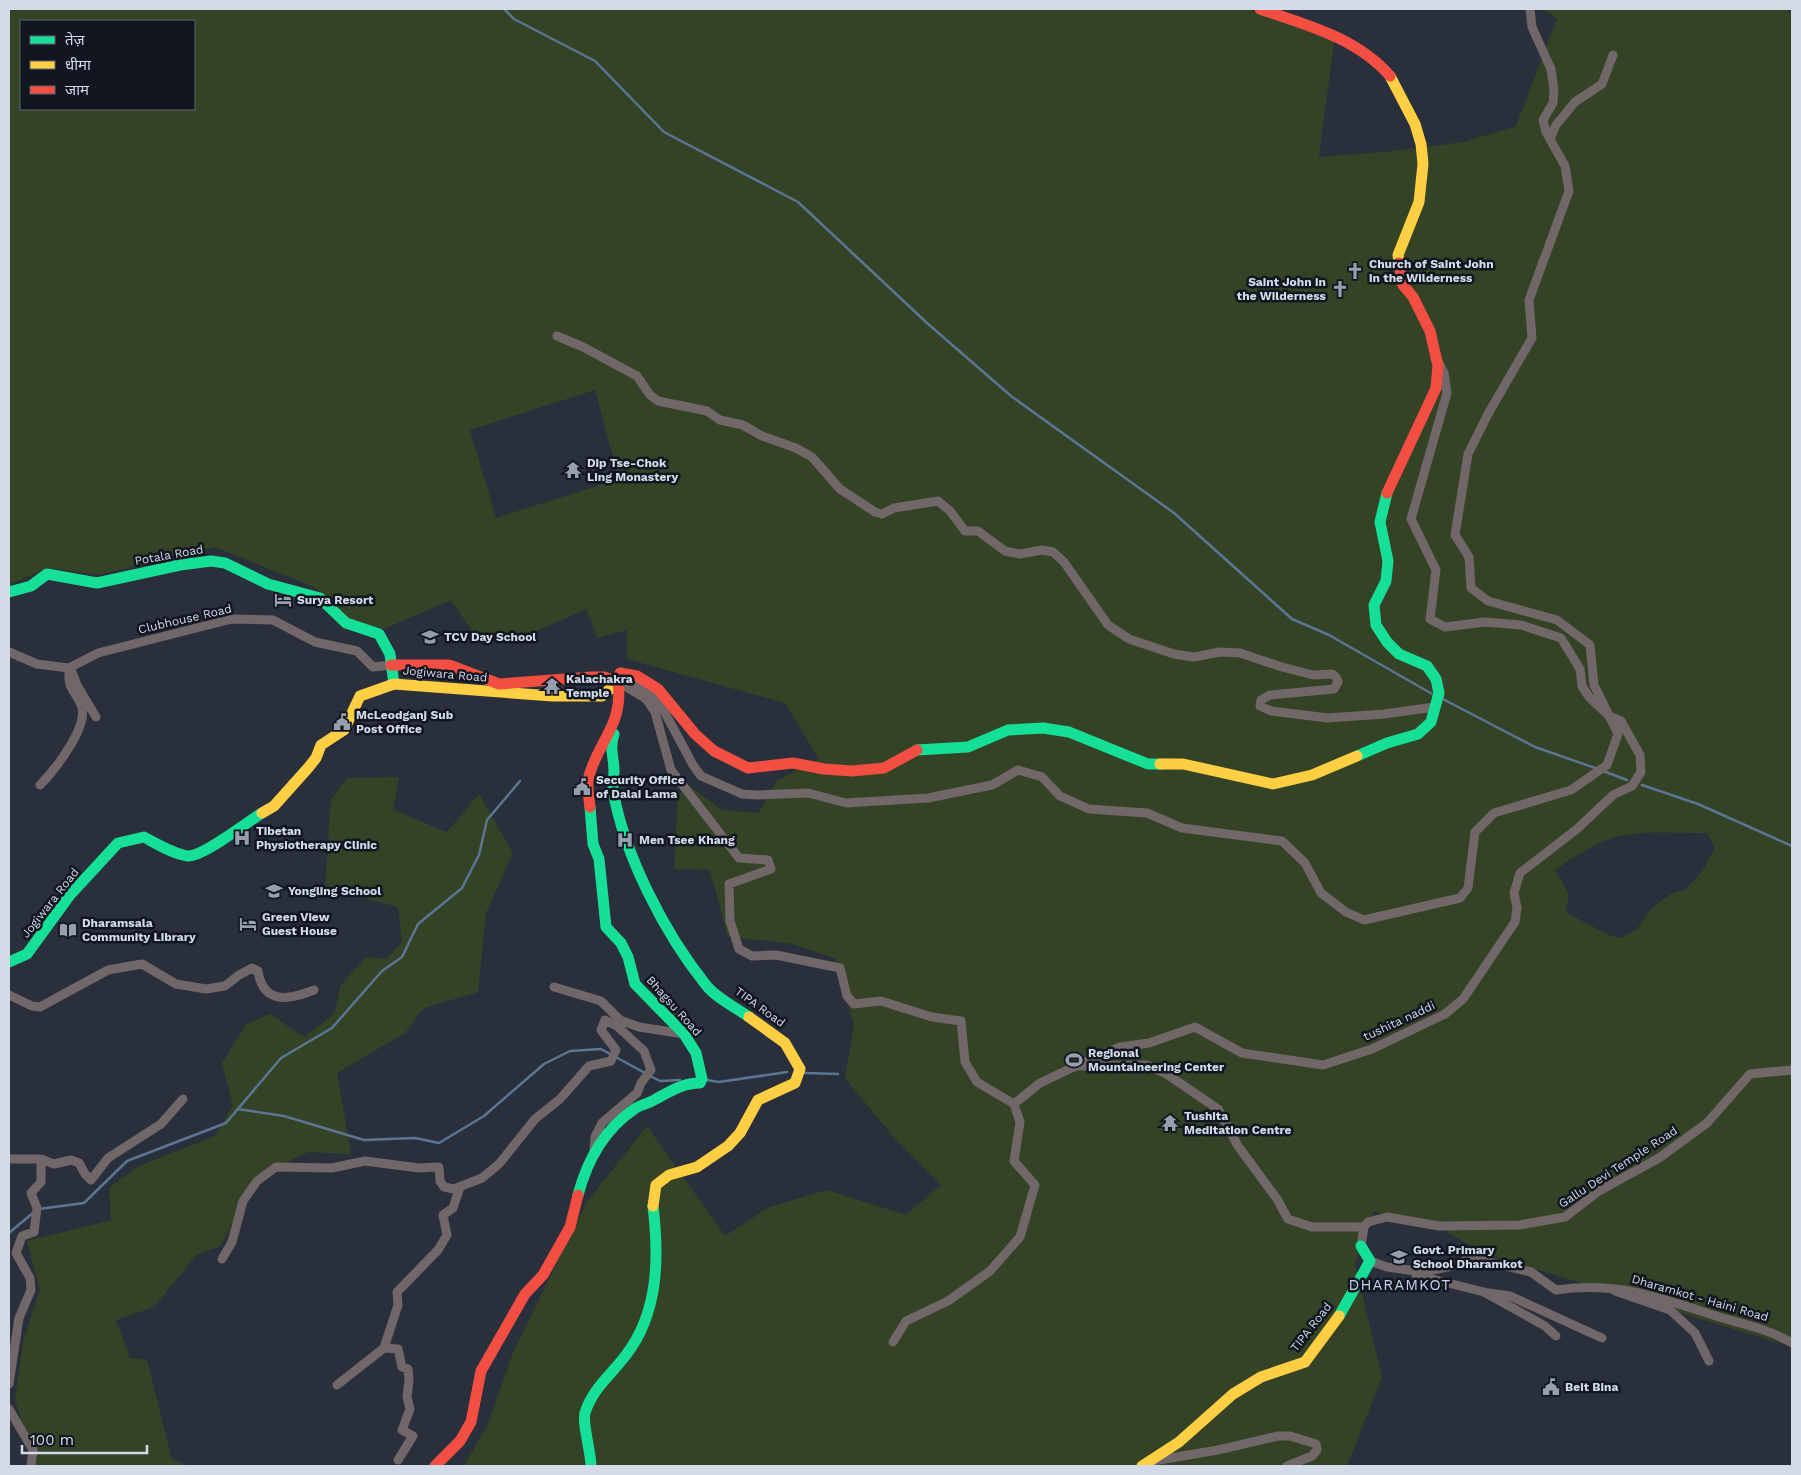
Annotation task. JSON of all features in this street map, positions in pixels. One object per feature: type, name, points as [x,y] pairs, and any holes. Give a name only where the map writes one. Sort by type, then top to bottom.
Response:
[{"type":"street","points":[[618,682],[620,673],[626,673],[658,689],[695,734],[714,752],[748,768],[793,763],[824,769],[852,771],[884,768],[916,750],[968,747],[1008,730],[1043,728],[1069,732],[1148,764],[1183,764],[1273,784],[1312,775],[1388,743],[1418,734],[1431,722],[1437,701],[1436,679],[1427,666],[1398,654],[1376,625],[1374,605],[1386,581],[1388,561],[1380,522],[1385,497],[1436,388],[1438,366],[1430,331],[1413,297],[1403,285],[1398,255],[1419,202],[1418,197],[1425,158],[1420,135],[1390,75],[1366,53],[1318,30],[1260,9]]},
{"type":"street","points":[[618,682],[621,678],[634,682],[653,696],[672,723],[701,776],[742,794],[758,796],[808,793],[846,803],[928,798],[992,785],[1018,770],[1042,777],[1060,796],[1088,809],[1147,813],[1182,828],[1282,841],[1305,863],[1322,893],[1346,912],[1364,920],[1460,898],[1468,888],[1475,832],[1494,813],[1571,790],[1605,766],[1618,734],[1594,685],[1590,645],[1557,620],[1488,601],[1471,588],[1469,557],[1455,535],[1468,454],[1488,414],[1532,338],[1529,300],[1568,192],[1565,166],[1550,139],[1543,120],[1553,103],[1554,90],[1551,69],[1532,27],[1530,9]]},
{"type":"street","points":[[1550,139],[1556,125],[1575,102],[1602,84],[1613,55]]},
{"type":"street","points":[[557,336],[583,347],[637,376],[650,395],[658,401],[707,411],[720,420],[743,425],[762,436],[796,448],[812,458],[840,489],[875,512],[882,514],[894,508],[938,501],[950,511],[964,531],[978,531],[1005,550],[1020,554],[1042,550],[1054,552],[1064,562],[1108,625],[1129,639],[1174,654],[1194,657],[1220,652],[1240,654],[1282,667],[1313,674],[1332,674],[1336,677],[1338,682],[1334,689],[1270,695],[1261,700],[1260,706],[1271,711],[1328,718],[1384,714],[1437,701]]},
{"type":"street","points":[[1434,354],[1444,373],[1448,393],[1411,519],[1436,570],[1430,619],[1445,627],[1484,622],[1521,625],[1561,638],[1580,669],[1582,686],[1589,698],[1609,716]]},
{"type":"street","name":"Potala Road","points":[[9,592],[30,586],[47,574],[97,583],[180,565],[211,561],[225,564],[268,584],[320,598],[346,623],[379,634],[390,654],[391,665]]},
{"type":"street","name":"Clubhouse Road","points":[[70,667],[98,654],[232,619],[274,620],[315,642],[357,651],[373,667],[391,665]]},
{"type":"street","points":[[9,652],[37,664],[70,667]]},
{"type":"street","points":[[394,684],[391,665],[449,665],[499,684],[592,677],[604,677],[618,682],[646,699],[654,712],[671,770],[739,858],[768,860],[771,869],[729,884],[730,920],[738,949],[752,956],[776,955],[840,968],[847,996],[854,1004],[881,1001],[932,1017],[961,1021],[965,1062],[976,1082],[1014,1104],[1020,1122],[1014,1161],[1035,1184],[1020,1237],[990,1271],[973,1285],[924,1314],[906,1321],[893,1342]]},
{"type":"street","points":[[70,667],[77,685],[96,717]]},
{"type":"street","points":[[40,785],[52,773],[70,746],[81,721],[83,709],[70,686],[70,667]]},
{"type":"street","name":"Jogiwara Road","points":[[9,962],[27,954],[70,895],[118,843],[144,837],[160,846],[189,856],[214,847],[233,831],[274,806],[316,758],[321,745],[344,730],[360,696],[394,684],[535,695],[602,696],[618,682]]},
{"type":"street","name":"Bhagsu Road","points":[[435,1466],[460,1441],[471,1422],[481,1371],[525,1294],[543,1275],[570,1226],[582,1180],[594,1150],[607,1133],[634,1109],[650,1103],[678,1087],[689,1083],[700,1083],[701,1072],[696,1053],[684,1034],[634,984],[628,957],[621,942],[606,927],[599,859],[592,844],[588,781],[601,747],[616,720],[620,697],[618,682]]},
{"type":"street","name":"TIPA Road","points":[[591,1466],[591,1451],[584,1416],[592,1394],[626,1356],[640,1335],[648,1316],[654,1286],[657,1244],[652,1200],[656,1185],[668,1176],[697,1167],[728,1146],[740,1133],[758,1100],[795,1083],[800,1069],[785,1042],[707,987],[664,924],[629,847],[613,788],[614,770],[610,747],[620,717],[618,707]]},
{"type":"street","name":"tushita naddi","points":[[1076,1066],[1120,1047],[1149,1043],[1195,1026],[1242,1053],[1323,1065],[1372,1049],[1445,1014],[1462,999],[1515,922],[1517,908],[1514,893],[1520,873],[1577,829],[1613,795],[1632,786],[1641,772],[1640,755],[1632,738],[1622,721],[1609,716]]},
{"type":"street","points":[[9,995],[32,1006],[40,1007],[108,970],[142,964],[176,984],[206,990],[225,986],[252,968],[258,971],[260,984],[269,994],[284,998],[314,990]]},
{"type":"street","points":[[554,987],[601,1001],[620,1020],[632,1025],[684,1034]]},
{"type":"street","points":[[222,1259],[232,1242],[243,1201],[257,1181],[276,1167],[332,1168],[365,1161],[419,1168],[438,1167],[440,1181],[444,1187],[460,1187],[482,1178],[499,1164],[535,1119],[560,1099],[589,1066],[614,1058],[616,1050],[601,1030],[605,1020],[617,1026],[644,1051],[651,1070],[641,1083],[637,1093],[602,1123],[595,1137],[594,1150]]},
{"type":"street","points":[[1014,1104],[1040,1083],[1076,1066],[1146,1065],[1165,1073],[1218,1109],[1238,1146],[1277,1199],[1288,1220],[1312,1227],[1364,1227],[1361,1246],[1370,1261]]},
{"type":"street","name":"Gallu Devi Temple Road","points":[[1364,1227],[1368,1222],[1388,1217],[1439,1226],[1519,1226],[1565,1217],[1599,1191],[1659,1158],[1707,1123],[1750,1074],[1792,1070]]},
{"type":"street","points":[[9,1159],[41,1159],[54,1164],[71,1160],[79,1162],[85,1174],[91,1180],[108,1158],[161,1124],[183,1099]]},
{"type":"street","points":[[9,1384],[19,1318],[31,1290],[30,1278],[16,1253],[22,1236],[34,1232],[37,1208],[31,1194],[41,1182],[41,1159]]},
{"type":"street","points":[[337,1386],[384,1348],[398,1305],[397,1292],[438,1250],[446,1235],[442,1215],[453,1208],[460,1187]]},
{"type":"street","name":"Dharamkot - Haini Road","points":[[1370,1261],[1387,1268],[1423,1272],[1452,1266],[1471,1258],[1531,1272],[1556,1290],[1578,1286],[1609,1287],[1670,1300],[1772,1332],[1792,1343]]},
{"type":"street","name":"TIPA Road","points":[[1146,1464],[1179,1442],[1233,1394],[1261,1377],[1305,1362],[1339,1316],[1370,1261]]},
{"type":"street","points":[[1387,1268],[1484,1292],[1510,1296],[1602,1338]]},
{"type":"street","points":[[1609,1287],[1620,1293],[1670,1310],[1695,1333],[1709,1361]]},
{"type":"street","points":[[1484,1292],[1545,1326],[1556,1336]]},
{"type":"street","points":[[384,1348],[398,1349],[402,1367],[408,1369],[407,1397],[410,1409],[402,1430],[413,1436],[398,1460]]},
{"type":"street","points":[[9,1408],[33,1450],[31,1466]]},
{"type":"street","points":[[1146,1464],[1278,1436],[1290,1436],[1316,1444],[1317,1450],[1312,1456],[1298,1464],[1287,1466]]},
{"type":"green space","points":[[9,9],[1247,9],[1334,41],[1319,157],[1385,152],[1464,142],[1516,126],[1557,19],[1543,9],[1786,9],[1792,14],[1792,1347],[1483,1253],[1440,1228],[1388,1217],[1374,1211],[1355,1264],[1382,1377],[1347,1466],[464,1466],[488,1424],[514,1350],[587,1202],[647,1126],[725,1236],[769,1207],[827,1190],[906,1215],[941,1185],[895,1139],[845,1078],[854,1025],[835,958],[789,943],[728,937],[710,870],[674,869],[678,797],[687,784],[722,810],[759,813],[776,781],[819,759],[785,703],[627,659],[627,630],[597,638],[587,609],[509,643],[476,637],[451,600],[384,629],[350,619],[314,587],[215,547],[98,575],[48,568],[9,585]],"holes":[[[595,390],[619,479],[496,518],[470,430]],[[1707,833],[1715,848],[1703,870],[1686,889],[1671,894],[1654,906],[1637,929],[1622,938],[1609,935],[1565,912],[1569,895],[1555,870],[1582,853],[1610,839],[1633,834]]]},
{"type":"green space","points":[[399,777],[393,810],[447,832],[479,794],[513,853],[486,913],[478,992],[424,1008],[405,1033],[337,1073],[351,1154],[308,1152],[252,1179],[221,1246],[196,1255],[154,1307],[116,1320],[130,1358],[147,1360],[172,1459],[189,1466],[36,1466],[15,1400],[23,1342],[40,1290],[27,1241],[111,1220],[109,1188],[139,1166],[215,1136],[233,1105],[222,1063],[246,1025],[270,1014],[304,1037],[334,1014],[341,985],[366,957],[387,959],[402,942],[398,907],[325,888],[331,799],[347,778]]},
{"type":"waterway","points":[[504,9],[514,19],[595,61],[664,132],[798,202],[927,323],[1011,396],[1174,513],[1292,619],[1329,635],[1434,695]]},
{"type":"waterway","points":[[1441,698],[1535,747],[1598,769]]},
{"type":"waterway","points":[[1603,771],[1627,780]]},
{"type":"waterway","points":[[39,1209],[84,1203],[127,1161],[226,1123],[281,1058],[332,1028],[382,971],[402,957],[418,924],[462,888],[479,855],[487,820],[520,781]]},
{"type":"waterway","points":[[1642,785],[1698,804],[1792,846]]},
{"type":"waterway","points":[[238,1109],[284,1116],[364,1140],[415,1138],[439,1143],[484,1116],[544,1064],[570,1051],[601,1049],[645,1073]]},
{"type":"waterway","points":[[707,1080],[719,1082],[787,1072]]},
{"type":"waterway","points":[[805,1073],[838,1074]]},
{"type":"waterway","points":[[650,1076],[660,1081],[680,1080]]},
{"type":"waterway","points":[[9,1233],[34,1212]]},
{"type":"traffic: fast","points":[[1357,756],[1387,743],[1418,734],[1431,722],[1439,693],[1436,679],[1427,666],[1399,654],[1387,642],[1376,625],[1374,605],[1386,581],[1388,561],[1380,522],[1387,493]]},
{"type":"traffic: fast","points":[[9,592],[31,586],[47,574],[97,583],[180,565],[211,561],[225,563],[268,584],[320,598],[346,623],[379,634],[390,654],[394,684]]},
{"type":"traffic: fast","points":[[917,750],[968,747],[1008,730],[1043,728],[1069,732],[1148,764],[1160,764]]},
{"type":"traffic: fast","points":[[614,734],[612,749],[613,790],[618,815],[626,841],[648,893],[676,942],[710,990],[749,1017]]},
{"type":"traffic: fast","points":[[578,1195],[592,1158],[613,1127],[638,1107],[681,1086],[700,1083],[702,1079],[696,1053],[684,1034],[635,984],[628,957],[621,943],[606,927],[599,859],[593,844],[590,807]]},
{"type":"traffic: fast","points":[[9,962],[27,954],[70,895],[118,843],[144,837],[177,853],[188,856],[195,855],[214,845],[262,813]]},
{"type":"traffic: fast","points":[[591,1466],[584,1417],[588,1404],[597,1389],[626,1355],[637,1338],[651,1302],[656,1264],[653,1206]]},
{"type":"traffic: fast","points":[[1339,1316],[1370,1261],[1361,1246]]},
{"type":"traffic: slow","points":[[1390,76],[1415,124],[1421,144],[1423,164],[1419,202],[1398,255],[1399,263]]},
{"type":"traffic: slow","points":[[262,813],[274,806],[308,768],[316,758],[321,745],[344,730],[360,696],[394,684],[552,696],[602,696],[618,682]]},
{"type":"traffic: slow","points":[[1160,764],[1183,764],[1273,784],[1312,775],[1357,756]]},
{"type":"traffic: slow","points":[[653,1206],[656,1185],[669,1175],[697,1167],[728,1146],[740,1133],[758,1100],[795,1083],[800,1069],[785,1043],[749,1017]]},
{"type":"traffic: slow","points":[[1142,1466],[1179,1442],[1233,1394],[1261,1377],[1305,1362],[1339,1316]]},
{"type":"traffic: jam","points":[[1260,9],[1313,27],[1347,42],[1377,63],[1390,76]]},
{"type":"traffic: jam","points":[[1387,493],[1436,388],[1438,366],[1430,331],[1413,297],[1403,285],[1399,263]]},
{"type":"traffic: jam","points":[[391,665],[449,665],[499,684],[592,677],[604,677],[618,682]]},
{"type":"traffic: jam","points":[[618,682],[620,673],[637,676],[658,689],[695,734],[714,751],[748,768],[793,763],[824,769],[852,771],[884,768],[917,750]]},
{"type":"traffic: jam","points":[[590,807],[588,780],[597,754],[614,722],[619,697],[618,682]]},
{"type":"traffic: jam","points":[[435,1466],[460,1441],[471,1422],[481,1371],[525,1294],[543,1275],[570,1227],[578,1195]]},
{"type":"place","name":"Church of Saint John in the Wilderness","points":[[1355,271]]},
{"type":"place","name":"Saint John in the Wilderness","points":[[1340,289]]},
{"type":"place","name":"Dip Tse-Chok Ling Monastery","points":[[573,470]]},
{"type":"place","name":"Surya Resort","points":[[283,600]]},
{"type":"place","name":"TCV Day School","points":[[430,637]]},
{"type":"place","name":"Kalachakra Temple","points":[[552,686]]},
{"type":"place","name":"McLeodganj Sub Post Office","points":[[342,722]]},
{"type":"place","name":"Security Office of Dalai Lama","points":[[582,787]]},
{"type":"place","name":"Tibetan Physiotherapy Clinic","points":[[242,838]]},
{"type":"place","name":"Men Tsee Khang","points":[[625,840]]},
{"type":"place","name":"Yongling School","points":[[274,891]]},
{"type":"place","name":"Green View Guest House","points":[[248,924]]},
{"type":"place","name":"Dharamsala Community Library","points":[[68,930]]},
{"type":"place","name":"Regional Mountaineering Center","points":[[1074,1060]]},
{"type":"place","name":"Tushita Meditation Centre","points":[[1170,1123]]},
{"type":"place","name":"Govt. Primary School Dharamkot","points":[[1399,1257]]},
{"type":"place","name":"Beit Bina","points":[[1551,1387]]},
{"type":"district","name":"DHARAMKOT","points":[[1400,1285]]}]
